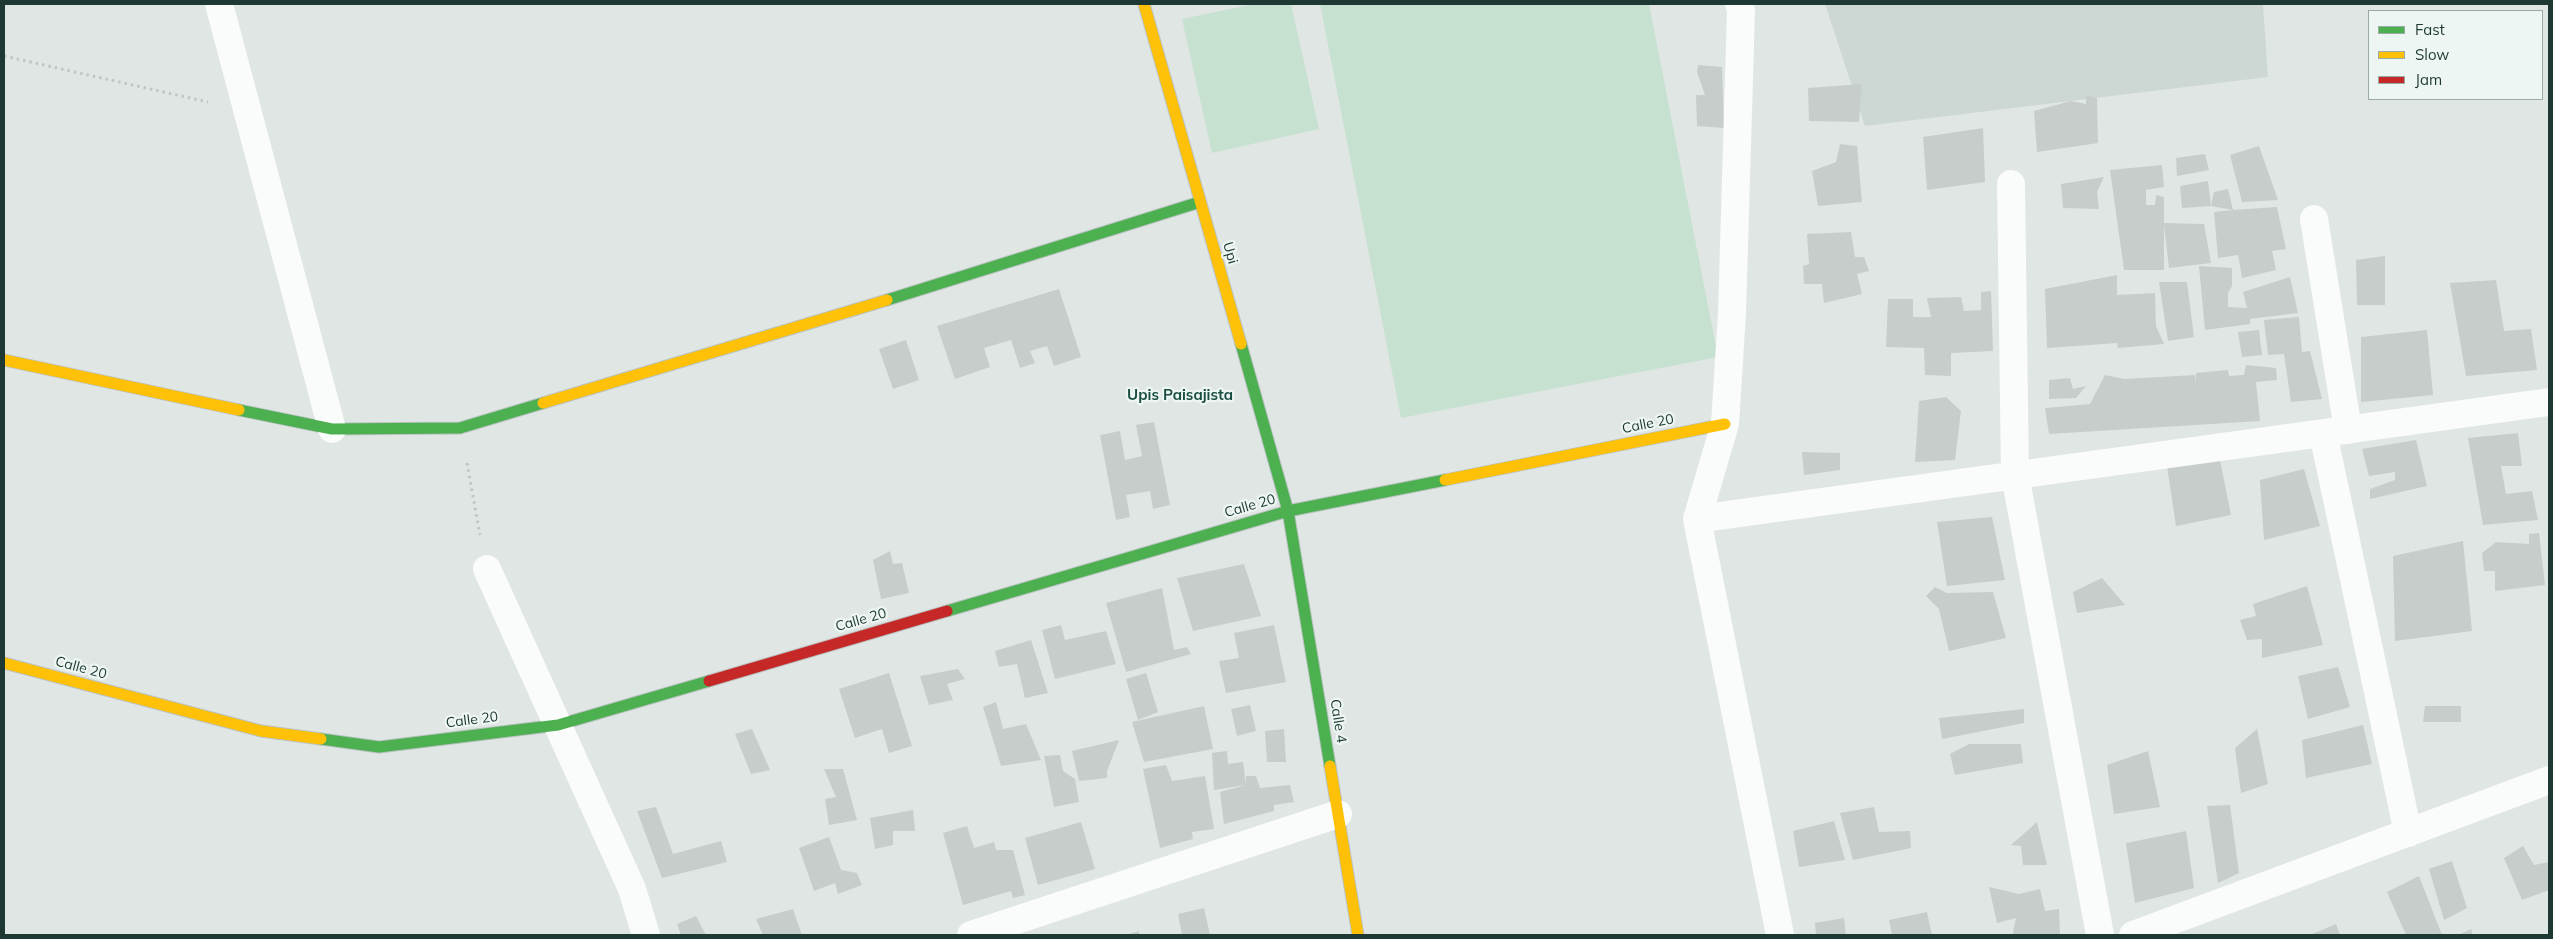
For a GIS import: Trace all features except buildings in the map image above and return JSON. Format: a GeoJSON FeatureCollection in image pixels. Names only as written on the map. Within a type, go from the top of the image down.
{"type":"FeatureCollection","features":[{"type":"Feature","properties":{"kind":"street"},"geometry":{"type":"LineString","coordinates":[[219,4],[332,428]]}},
{"type":"Feature","properties":{"kind":"street","name":"Upi"},"geometry":{"type":"LineString","coordinates":[[1144,4],[1288,511]]}},
{"type":"Feature","properties":{"kind":"street"},"geometry":{"type":"LineString","coordinates":[[1739,4],[1741,11],[1732,304],[1725,424],[1697,519],[1780,935]]}},
{"type":"Feature","properties":{"kind":"street"},"geometry":{"type":"LineString","coordinates":[[2011,184],[2015,476],[2100,935]]}},
{"type":"Feature","properties":{"kind":"street"},"geometry":{"type":"LineString","coordinates":[[4,360],[332,428],[460,428],[802,326],[1200,202]]}},
{"type":"Feature","properties":{"kind":"street"},"geometry":{"type":"LineString","coordinates":[[2314,219],[2335,431],[2408,833]]}},
{"type":"Feature","properties":{"kind":"street"},"geometry":{"type":"LineString","coordinates":[[1697,519],[2549,402]]}},
{"type":"Feature","properties":{"kind":"street","name":"Calle 20"},"geometry":{"type":"LineString","coordinates":[[4,663],[261,731],[379,747],[558,725],[1288,511],[1725,424]]}},
{"type":"Feature","properties":{"kind":"street","name":"Calle 4"},"geometry":{"type":"LineString","coordinates":[[1288,511],[1358,935]]}},
{"type":"Feature","properties":{"kind":"street"},"geometry":{"type":"LineString","coordinates":[[487,569],[632,889],[646,935]]}},
{"type":"Feature","properties":{"kind":"street"},"geometry":{"type":"LineString","coordinates":[[2133,935],[2549,780]]}},
{"type":"Feature","properties":{"kind":"street"},"geometry":{"type":"LineString","coordinates":[[971,935],[1338,814]]}},
{"type":"Feature","properties":{"kind":"path"},"geometry":{"type":"LineString","coordinates":[[4,56],[248,111]]}},
{"type":"Feature","properties":{"kind":"path"},"geometry":{"type":"LineString","coordinates":[[460,428],[487,569]]}},
{"type":"Feature","properties":{"kind":"shaded area"},"geometry":{"type":"Polygon","coordinates":[[[1825,4],[2263,4],[2268,77],[1865,126],[1825,4]]]}},
{"type":"Feature","properties":{"kind":"green space"},"geometry":{"type":"Polygon","coordinates":[[[1254,4],[1291,4],[1319,129],[1212,153],[1182,19],[1254,4]]]}},
{"type":"Feature","properties":{"kind":"green space"},"geometry":{"type":"Polygon","coordinates":[[[1320,4],[1649,4],[1718,357],[1401,418],[1320,4]]]}},
{"type":"Feature","properties":{"kind":"traffic: fast"},"geometry":{"type":"LineString","coordinates":[[887,300],[1200,202]]}},
{"type":"Feature","properties":{"kind":"traffic: fast"},"geometry":{"type":"LineString","coordinates":[[1241,344],[1288,511],[1330,766]]}},
{"type":"Feature","properties":{"kind":"traffic: fast"},"geometry":{"type":"LineString","coordinates":[[239,410],[332,429],[460,428],[543,403]]}},
{"type":"Feature","properties":{"kind":"traffic: fast"},"geometry":{"type":"LineString","coordinates":[[947,611],[1288,511],[1445,480]]}},
{"type":"Feature","properties":{"kind":"traffic: fast"},"geometry":{"type":"LineString","coordinates":[[321,739],[379,747],[558,725],[709,681]]}},
{"type":"Feature","properties":{"kind":"traffic: slow"},"geometry":{"type":"LineString","coordinates":[[1144,4],[1241,344]]}},
{"type":"Feature","properties":{"kind":"traffic: slow"},"geometry":{"type":"LineString","coordinates":[[543,403],[887,300]]}},
{"type":"Feature","properties":{"kind":"traffic: slow"},"geometry":{"type":"LineString","coordinates":[[4,360],[239,410]]}},
{"type":"Feature","properties":{"kind":"traffic: slow"},"geometry":{"type":"LineString","coordinates":[[1445,480],[1725,424]]}},
{"type":"Feature","properties":{"kind":"traffic: slow"},"geometry":{"type":"LineString","coordinates":[[4,663],[261,731],[321,739]]}},
{"type":"Feature","properties":{"kind":"traffic: slow"},"geometry":{"type":"LineString","coordinates":[[1330,766],[1358,935]]}},
{"type":"Feature","properties":{"kind":"traffic: jam"},"geometry":{"type":"LineString","coordinates":[[709,681],[947,611]]}},
{"type":"Feature","properties":{"kind":"district","name":"Upis Paisajista"},"geometry":{"type":"Point","coordinates":[1180,395]}}]}
